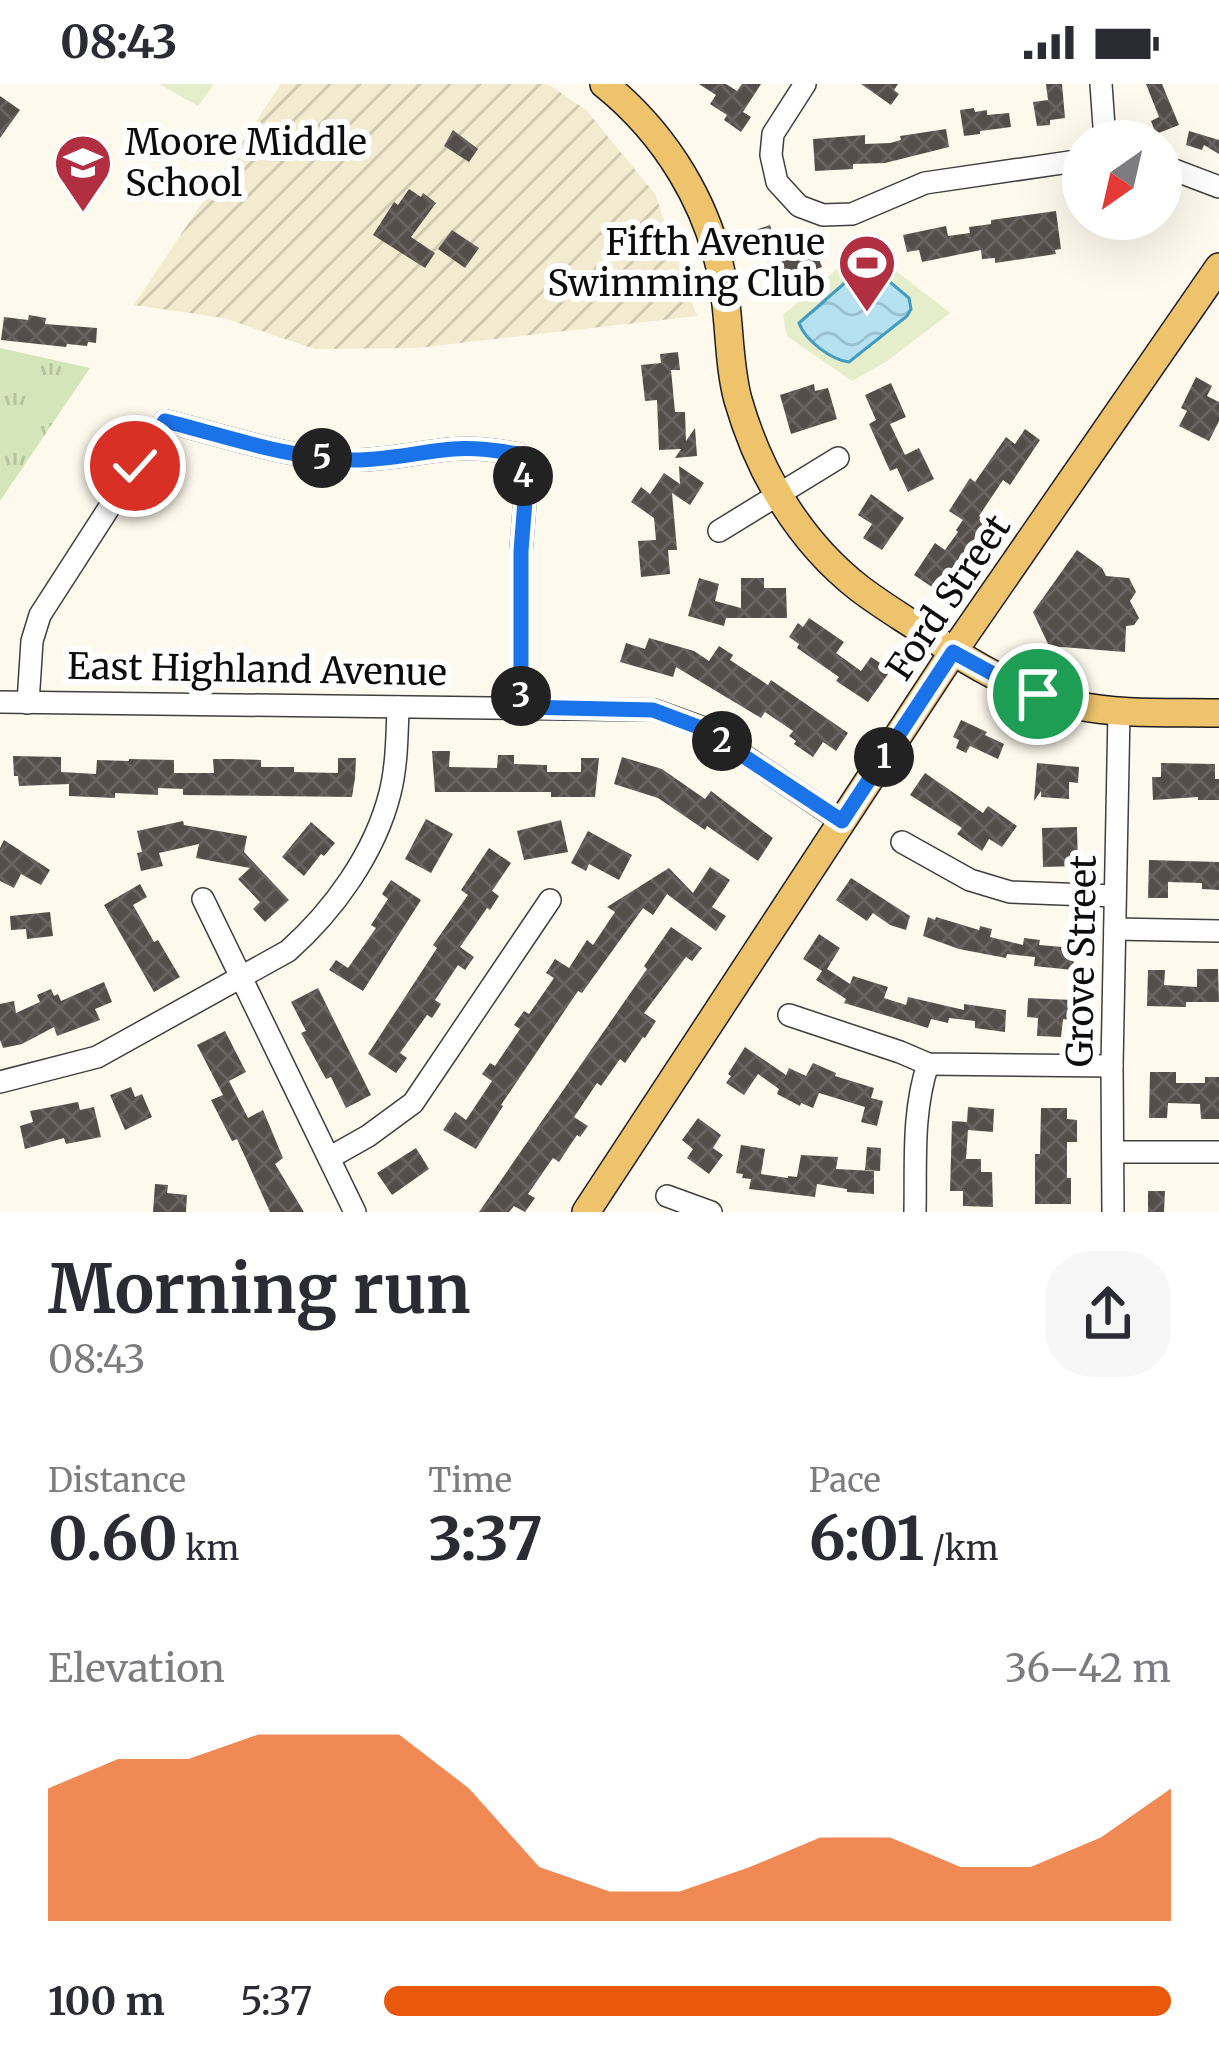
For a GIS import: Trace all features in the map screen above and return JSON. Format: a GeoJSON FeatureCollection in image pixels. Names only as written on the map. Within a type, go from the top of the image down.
{"type":"FeatureCollection","features":[{"type":"Feature","properties":{"kind":"main road"},"geometry":{"type":"LineString","coordinates":[[604,84],[656,136],[704,217],[723,280],[736,394],[753,449],[800,529],[826,560],[953,652],[1038,694],[1119,712],[1219,713]]}},
{"type":"Feature","properties":{"kind":"main road","name":"Ford Street"},"geometry":{"type":"LineString","coordinates":[[586,1212],[953,652],[1219,267]]}},
{"type":"Feature","properties":{"kind":"street"},"geometry":{"type":"LineString","coordinates":[[805,84],[773,134],[771,155],[778,182],[799,206],[823,215],[852,214],[925,183],[1062,163]]}},
{"type":"Feature","properties":{"kind":"street"},"geometry":{"type":"LineString","coordinates":[[1101,84],[1104,120]]}},
{"type":"Feature","properties":{"kind":"street"},"geometry":{"type":"LineString","coordinates":[[1182,173],[1219,187]]}},
{"type":"Feature","properties":{"kind":"street"},"geometry":{"type":"LineString","coordinates":[[28,703],[32,641],[40,615],[165,421],[322,458],[378,459],[484,448],[518,454],[526,488],[521,707]]}},
{"type":"Feature","properties":{"kind":"street"},"geometry":{"type":"LineString","coordinates":[[719,532],[838,458]]}},
{"type":"Feature","properties":{"kind":"street","name":"East Highland Avenue"},"geometry":{"type":"LineString","coordinates":[[0,702],[653,710],[701,728],[842,821]]}},
{"type":"Feature","properties":{"kind":"street"},"geometry":{"type":"LineString","coordinates":[[0,1082],[97,1057],[288,951],[313,929],[363,858],[381,821],[391,790],[398,707]]}},
{"type":"Feature","properties":{"kind":"street","name":"Grove Street"},"geometry":{"type":"LineString","coordinates":[[1113,1212],[1119,712]]}},
{"type":"Feature","properties":{"kind":"street"},"geometry":{"type":"LineString","coordinates":[[902,842],[970,880],[1010,892],[1115,896]]}},
{"type":"Feature","properties":{"kind":"street"},"geometry":{"type":"LineString","coordinates":[[203,899],[355,1212]]}},
{"type":"Feature","properties":{"kind":"street"},"geometry":{"type":"LineString","coordinates":[[329,1158],[413,1103],[550,900]]}},
{"type":"Feature","properties":{"kind":"street"},"geometry":{"type":"LineString","coordinates":[[1115,929],[1219,931]]}},
{"type":"Feature","properties":{"kind":"street"},"geometry":{"type":"LineString","coordinates":[[789,1015],[928,1064],[1112,1066]]}},
{"type":"Feature","properties":{"kind":"street"},"geometry":{"type":"LineString","coordinates":[[915,1212],[916,1120],[928,1064]]}},
{"type":"Feature","properties":{"kind":"street"},"geometry":{"type":"LineString","coordinates":[[1113,1152],[1219,1152]]}},
{"type":"Feature","properties":{"kind":"street"},"geometry":{"type":"LineString","coordinates":[[667,1196],[711,1212]]}},
{"type":"Feature","properties":{"kind":"shaded area"},"geometry":{"type":"Polygon","coordinates":[[[281,84],[548,84],[586,110],[655,194],[697,316],[417,348],[315,349],[224,318],[134,305],[281,84]]]}},
{"type":"Feature","properties":{"kind":"green space"},"geometry":{"type":"Polygon","coordinates":[[[159,84],[214,84],[198,106],[159,84]]]}},
{"type":"Feature","properties":{"kind":"green space","name":"Fifth Avenue Swimming Club"},"geometry":{"type":"Polygon","coordinates":[[[864,246],[950,313],[852,381],[787,336],[783,315],[864,246]]]}},
{"type":"Feature","properties":{"kind":"green space"},"geometry":{"type":"Polygon","coordinates":[[[0,348],[90,368],[0,501],[0,348]]]}},
{"type":"Feature","properties":{"kind":"water"},"geometry":{"type":"Polygon","coordinates":[[[864,266],[871,266],[909,298],[911,309],[849,362],[820,348],[799,323],[864,266]]]}},
{"type":"Feature","properties":{"kind":"building"},"geometry":{"type":"Polygon","coordinates":[[[699,84],[726,84],[737,91],[742,84],[761,84],[743,112],[751,117],[741,132],[710,104],[716,95],[699,84]]]}},
{"type":"Feature","properties":{"kind":"building"},"geometry":{"type":"Polygon","coordinates":[[[861,84],[898,84],[894,90],[899,94],[891,105],[861,84]]]}},
{"type":"Feature","properties":{"kind":"building"},"geometry":{"type":"Polygon","coordinates":[[[1046,84],[1062,84],[1065,118],[1037,126],[1033,102],[1048,100],[1046,84]]]}},
{"type":"Feature","properties":{"kind":"building"},"geometry":{"type":"Polygon","coordinates":[[[1146,84],[1162,84],[1177,120],[1153,120],[1159,117],[1146,84]]]}},
{"type":"Feature","properties":{"kind":"building"},"geometry":{"type":"Polygon","coordinates":[[[0,96],[20,110],[0,138],[0,96]]]}},
{"type":"Feature","properties":{"kind":"building"},"geometry":{"type":"Polygon","coordinates":[[[974,108],[975,112],[987,110],[987,115],[1009,113],[1011,127],[964,136],[960,110],[974,108]]]}},
{"type":"Feature","properties":{"kind":"building"},"geometry":{"type":"Polygon","coordinates":[[[946,129],[949,147],[885,163],[853,164],[853,169],[815,171],[813,139],[865,135],[865,144],[890,143],[901,140],[900,136],[946,129]]]}},
{"type":"Feature","properties":{"kind":"building"},"geometry":{"type":"Polygon","coordinates":[[[453,130],[478,149],[469,162],[444,146],[453,130]]]}},
{"type":"Feature","properties":{"kind":"building"},"geometry":{"type":"Polygon","coordinates":[[[1189,131],[1219,140],[1219,154],[1204,145],[1202,150],[1186,145],[1189,131]]]}},
{"type":"Feature","properties":{"kind":"building"},"geometry":{"type":"Polygon","coordinates":[[[409,189],[436,203],[411,237],[435,253],[425,268],[373,235],[394,202],[398,205],[409,189]]]}},
{"type":"Feature","properties":{"kind":"building"},"geometry":{"type":"Polygon","coordinates":[[[1056,211],[1061,249],[1056,254],[995,263],[995,258],[982,259],[981,250],[922,262],[919,250],[907,252],[903,235],[946,226],[948,236],[970,233],[969,227],[991,224],[991,220],[1056,211]]]}},
{"type":"Feature","properties":{"kind":"building"},"geometry":{"type":"Polygon","coordinates":[[[770,225],[776,242],[798,253],[814,247],[822,267],[797,276],[759,257],[750,232],[770,225]]]}},
{"type":"Feature","properties":{"kind":"building"},"geometry":{"type":"Polygon","coordinates":[[[452,230],[479,248],[465,268],[438,249],[452,230]]]}},
{"type":"Feature","properties":{"kind":"building"},"geometry":{"type":"Polygon","coordinates":[[[29,315],[46,318],[45,324],[97,328],[96,343],[66,347],[1,340],[4,317],[28,320],[29,315]]]}},
{"type":"Feature","properties":{"kind":"building"},"geometry":{"type":"Polygon","coordinates":[[[678,352],[680,370],[671,370],[675,412],[685,412],[686,441],[695,428],[697,456],[675,458],[681,449],[659,450],[657,400],[645,401],[641,365],[661,363],[660,354],[678,352]]]}},
{"type":"Feature","properties":{"kind":"building"},"geometry":{"type":"Polygon","coordinates":[[[1196,377],[1212,386],[1207,396],[1219,402],[1219,421],[1209,441],[1179,426],[1187,411],[1181,408],[1196,377]]]}},
{"type":"Feature","properties":{"kind":"building"},"geometry":{"type":"Polygon","coordinates":[[[891,383],[906,417],[890,424],[905,455],[919,448],[934,479],[908,492],[897,468],[890,471],[869,424],[876,420],[865,395],[891,383]]]}},
{"type":"Feature","properties":{"kind":"building"},"geometry":{"type":"Polygon","coordinates":[[[814,384],[815,391],[828,388],[837,419],[791,434],[780,395],[814,384]]]}},
{"type":"Feature","properties":{"kind":"building"},"geometry":{"type":"Polygon","coordinates":[[[1025,429],[1040,440],[1010,485],[1003,480],[979,516],[987,521],[938,591],[914,575],[935,543],[945,550],[958,532],[963,520],[949,511],[970,478],[975,482],[1006,437],[1015,444],[1025,429]]]}},
{"type":"Feature","properties":{"kind":"building"},"geometry":{"type":"Polygon","coordinates":[[[679,466],[704,483],[690,505],[672,493],[677,550],[668,550],[670,574],[641,577],[638,541],[656,540],[654,518],[631,502],[641,487],[650,494],[664,473],[680,484],[679,466]]]}},
{"type":"Feature","properties":{"kind":"building"},"geometry":{"type":"Polygon","coordinates":[[[871,494],[904,518],[882,550],[863,538],[872,524],[858,515],[871,494]]]}},
{"type":"Feature","properties":{"kind":"building"},"geometry":{"type":"Polygon","coordinates":[[[1077,550],[1106,576],[1129,578],[1136,592],[1130,601],[1139,618],[1126,626],[1125,652],[1049,646],[1033,612],[1077,550]]]}},
{"type":"Feature","properties":{"kind":"building"},"geometry":{"type":"Polygon","coordinates":[[[699,578],[719,584],[715,601],[741,608],[741,578],[764,578],[764,588],[786,588],[787,618],[726,618],[724,626],[688,616],[699,578]]]}},
{"type":"Feature","properties":{"kind":"building"},"geometry":{"type":"Polygon","coordinates":[[[809,618],[844,642],[836,653],[861,671],[871,657],[891,670],[868,702],[836,681],[839,677],[789,637],[798,623],[803,627],[809,618]]]}},
{"type":"Feature","properties":{"kind":"building"},"geometry":{"type":"Polygon","coordinates":[[[649,638],[694,651],[709,661],[719,646],[733,655],[730,660],[768,685],[771,680],[848,733],[836,751],[823,742],[813,757],[794,744],[789,736],[793,731],[765,712],[761,718],[676,667],[673,677],[620,662],[626,643],[645,649],[649,638]]]}},
{"type":"Feature","properties":{"kind":"building"},"geometry":{"type":"Polygon","coordinates":[[[961,720],[1004,744],[998,759],[970,746],[966,753],[956,748],[959,740],[953,737],[961,720]]]}},
{"type":"Feature","properties":{"kind":"building"},"geometry":{"type":"Polygon","coordinates":[[[432,751],[450,751],[449,767],[497,768],[498,755],[514,755],[514,764],[547,765],[547,772],[581,772],[581,758],[599,758],[595,797],[551,797],[551,792],[435,792],[432,751]]]}},
{"type":"Feature","properties":{"kind":"building"},"geometry":{"type":"Polygon","coordinates":[[[13,756],[61,757],[61,772],[96,774],[97,760],[174,760],[174,773],[214,773],[213,759],[261,760],[261,767],[338,773],[338,758],[356,758],[352,797],[183,795],[183,789],[158,788],[158,795],[115,793],[115,798],[69,796],[69,784],[19,786],[13,756]]]}},
{"type":"Feature","properties":{"kind":"building"},"geometry":{"type":"Polygon","coordinates":[[[622,757],[662,769],[705,799],[711,791],[773,838],[758,861],[658,798],[614,784],[622,757]]]}},
{"type":"Feature","properties":{"kind":"building"},"geometry":{"type":"Polygon","coordinates":[[[1037,763],[1079,767],[1078,783],[1069,782],[1069,799],[1041,797],[1041,791],[1034,801],[1037,763]]]}},
{"type":"Feature","properties":{"kind":"building"},"geometry":{"type":"Polygon","coordinates":[[[1161,763],[1215,764],[1219,800],[1153,800],[1152,777],[1161,777],[1161,763]]]}},
{"type":"Feature","properties":{"kind":"building"},"geometry":{"type":"Polygon","coordinates":[[[925,773],[983,813],[988,806],[1017,826],[1002,847],[989,839],[982,851],[957,834],[962,828],[910,795],[925,773]]]}},
{"type":"Feature","properties":{"kind":"building"},"geometry":{"type":"Polygon","coordinates":[[[426,819],[453,834],[431,873],[405,859],[426,819]]]}},
{"type":"Feature","properties":{"kind":"building"},"geometry":{"type":"Polygon","coordinates":[[[561,820],[568,852],[524,860],[517,831],[561,820]]]}},
{"type":"Feature","properties":{"kind":"building"},"geometry":{"type":"Polygon","coordinates":[[[183,821],[184,825],[247,836],[244,852],[289,900],[265,922],[253,909],[260,902],[238,879],[250,868],[196,858],[199,844],[159,853],[163,866],[141,871],[137,831],[183,821]]]}},
{"type":"Feature","properties":{"kind":"building"},"geometry":{"type":"Polygon","coordinates":[[[311,822],[335,843],[304,876],[282,857],[311,822]]]}},
{"type":"Feature","properties":{"kind":"building"},"geometry":{"type":"Polygon","coordinates":[[[1077,827],[1078,866],[1043,867],[1042,828],[1077,827]]]}},
{"type":"Feature","properties":{"kind":"building"},"geometry":{"type":"Polygon","coordinates":[[[588,831],[632,855],[619,880],[589,864],[586,871],[571,863],[588,831]]]}},
{"type":"Feature","properties":{"kind":"building"},"geometry":{"type":"Polygon","coordinates":[[[4,840],[50,870],[41,885],[21,874],[14,888],[0,881],[4,840]]]}},
{"type":"Feature","properties":{"kind":"building"},"geometry":{"type":"Polygon","coordinates":[[[489,848],[511,863],[492,891],[499,896],[460,947],[474,957],[465,970],[458,965],[435,1000],[441,1004],[432,1018],[427,1015],[400,1053],[407,1058],[396,1073],[368,1054],[437,948],[433,945],[468,895],[461,890],[489,848]]]}},
{"type":"Feature","properties":{"kind":"building"},"geometry":{"type":"Polygon","coordinates":[[[1149,860],[1219,862],[1219,890],[1202,889],[1202,883],[1168,882],[1168,898],[1148,898],[1149,860]]]}},
{"type":"Feature","properties":{"kind":"building"},"geometry":{"type":"Polygon","coordinates":[[[710,867],[730,880],[712,907],[726,916],[716,931],[667,894],[653,915],[643,908],[582,993],[578,991],[476,1149],[443,1130],[455,1112],[466,1120],[492,1081],[482,1074],[490,1063],[495,1066],[520,1029],[514,1025],[524,1011],[529,1014],[554,978],[546,973],[555,959],[569,968],[587,940],[593,945],[615,912],[607,907],[669,868],[693,893],[710,867]]]}},
{"type":"Feature","properties":{"kind":"building"},"geometry":{"type":"Polygon","coordinates":[[[851,878],[910,916],[906,930],[873,913],[867,921],[836,900],[851,878]]]}},
{"type":"Feature","properties":{"kind":"building"},"geometry":{"type":"Polygon","coordinates":[[[391,880],[421,900],[363,991],[329,970],[336,960],[348,968],[376,928],[371,925],[388,899],[382,894],[391,880]]]}},
{"type":"Feature","properties":{"kind":"building"},"geometry":{"type":"Polygon","coordinates":[[[140,884],[147,897],[133,905],[180,977],[154,992],[104,905],[140,884]]]}},
{"type":"Feature","properties":{"kind":"building"},"geometry":{"type":"Polygon","coordinates":[[[50,912],[53,936],[27,939],[26,929],[11,930],[10,916],[50,912]]]}},
{"type":"Feature","properties":{"kind":"building"},"geometry":{"type":"Polygon","coordinates":[[[928,917],[992,929],[990,937],[1023,945],[1024,938],[1040,940],[1039,945],[1075,948],[1073,970],[1034,966],[1035,957],[1007,954],[1006,958],[959,949],[923,936],[928,917]]]}},
{"type":"Feature","properties":{"kind":"building"},"geometry":{"type":"Polygon","coordinates":[[[671,927],[702,948],[692,961],[686,957],[644,1013],[656,1021],[645,1038],[625,1063],[620,1059],[601,1086],[597,1083],[574,1117],[588,1126],[559,1162],[553,1158],[528,1194],[535,1198],[525,1212],[514,1206],[509,1212],[479,1212],[647,969],[644,966],[671,927]]]}},
{"type":"Feature","properties":{"kind":"building"},"geometry":{"type":"Polygon","coordinates":[[[819,934],[840,948],[827,969],[850,984],[853,976],[888,987],[884,998],[906,1005],[908,997],[964,1010],[964,1004],[1006,1010],[1005,1032],[949,1018],[948,1023],[931,1019],[928,1028],[844,1003],[846,999],[816,980],[822,971],[803,959],[819,934]]]}},
{"type":"Feature","properties":{"kind":"building"},"geometry":{"type":"Polygon","coordinates":[[[1197,969],[1218,969],[1219,1002],[1147,1006],[1148,970],[1165,970],[1164,985],[1197,987],[1197,969]]]}},
{"type":"Feature","properties":{"kind":"building"},"geometry":{"type":"Polygon","coordinates":[[[104,982],[112,1002],[95,1009],[100,1020],[57,1036],[54,1027],[3,1048],[0,1004],[14,1001],[16,1013],[40,1002],[37,995],[51,989],[61,1001],[104,982]]]}},
{"type":"Feature","properties":{"kind":"building"},"geometry":{"type":"Polygon","coordinates":[[[318,988],[371,1095],[346,1108],[301,1033],[306,1031],[291,1002],[318,988]]]}},
{"type":"Feature","properties":{"kind":"building"},"geometry":{"type":"Polygon","coordinates":[[[1028,998],[1073,1000],[1072,1020],[1063,1019],[1061,1037],[1037,1036],[1038,1018],[1027,1017],[1028,998]]]}},
{"type":"Feature","properties":{"kind":"building"},"geometry":{"type":"Polygon","coordinates":[[[225,1031],[246,1072],[229,1081],[248,1118],[263,1110],[283,1158],[275,1164],[304,1212],[270,1212],[237,1139],[232,1141],[211,1100],[223,1095],[197,1045],[225,1031]]]}},
{"type":"Feature","properties":{"kind":"building"},"geometry":{"type":"Polygon","coordinates":[[[745,1047],[786,1075],[789,1068],[806,1076],[813,1063],[835,1076],[874,1088],[871,1098],[883,1101],[877,1126],[861,1122],[865,1107],[819,1093],[813,1108],[800,1106],[777,1094],[779,1089],[758,1074],[744,1095],[726,1083],[745,1047]]]}},
{"type":"Feature","properties":{"kind":"building"},"geometry":{"type":"Polygon","coordinates":[[[1150,1072],[1176,1072],[1176,1083],[1205,1083],[1205,1077],[1219,1077],[1219,1119],[1201,1119],[1200,1104],[1168,1103],[1167,1118],[1149,1118],[1150,1072]]]}},
{"type":"Feature","properties":{"kind":"building"},"geometry":{"type":"Polygon","coordinates":[[[131,1087],[135,1097],[142,1094],[152,1117],[125,1130],[110,1095],[131,1087]]]}},
{"type":"Feature","properties":{"kind":"building"},"geometry":{"type":"Polygon","coordinates":[[[78,1102],[80,1110],[94,1107],[101,1137],[66,1144],[64,1138],[25,1149],[20,1126],[33,1122],[30,1111],[78,1102]]]}},
{"type":"Feature","properties":{"kind":"building"},"geometry":{"type":"Polygon","coordinates":[[[968,1107],[994,1109],[993,1132],[968,1130],[966,1159],[981,1159],[981,1172],[992,1172],[993,1207],[963,1206],[963,1191],[950,1191],[952,1121],[967,1122],[968,1107]]]}},
{"type":"Feature","properties":{"kind":"building"},"geometry":{"type":"Polygon","coordinates":[[[1041,1108],[1067,1108],[1067,1119],[1077,1120],[1077,1142],[1067,1142],[1071,1204],[1035,1204],[1041,1108]]]}},
{"type":"Feature","properties":{"kind":"building"},"geometry":{"type":"Polygon","coordinates":[[[698,1118],[721,1135],[713,1148],[723,1155],[709,1174],[687,1158],[693,1149],[682,1140],[698,1118]]]}},
{"type":"Feature","properties":{"kind":"building"},"geometry":{"type":"Polygon","coordinates":[[[741,1145],[765,1149],[761,1174],[788,1178],[797,1177],[801,1155],[838,1157],[836,1169],[874,1171],[874,1194],[817,1184],[815,1197],[749,1189],[751,1179],[736,1173],[741,1145]]]}},
{"type":"Feature","properties":{"kind":"building"},"geometry":{"type":"Polygon","coordinates":[[[867,1147],[881,1148],[880,1171],[865,1170],[867,1147]]]}},
{"type":"Feature","properties":{"kind":"building"},"geometry":{"type":"Polygon","coordinates":[[[416,1148],[429,1169],[392,1195],[377,1173],[416,1148]]]}},
{"type":"Feature","properties":{"kind":"building"},"geometry":{"type":"Polygon","coordinates":[[[155,1184],[168,1185],[167,1193],[187,1195],[186,1212],[153,1212],[155,1184]]]}},
{"type":"Feature","properties":{"kind":"building"},"geometry":{"type":"Polygon","coordinates":[[[1148,1191],[1165,1191],[1164,1212],[1148,1212],[1148,1191]]]}},
{"type":"Feature","properties":{"kind":"place","name":"Moore Middle School"},"geometry":{"type":"Point","coordinates":[83,214]}},
{"type":"Feature","properties":{"kind":"place","name":"Fifth Avenue Swimming Club"},"geometry":{"type":"Point","coordinates":[867,314]}},
{"type":"Feature","properties":{"kind":"route"},"geometry":{"type":"LineString","coordinates":[[135,466],[165,421],[322,458],[378,459],[484,448],[518,454],[526,488],[521,707],[653,710],[680,718],[842,821],[953,652],[1038,694]]}}]}
